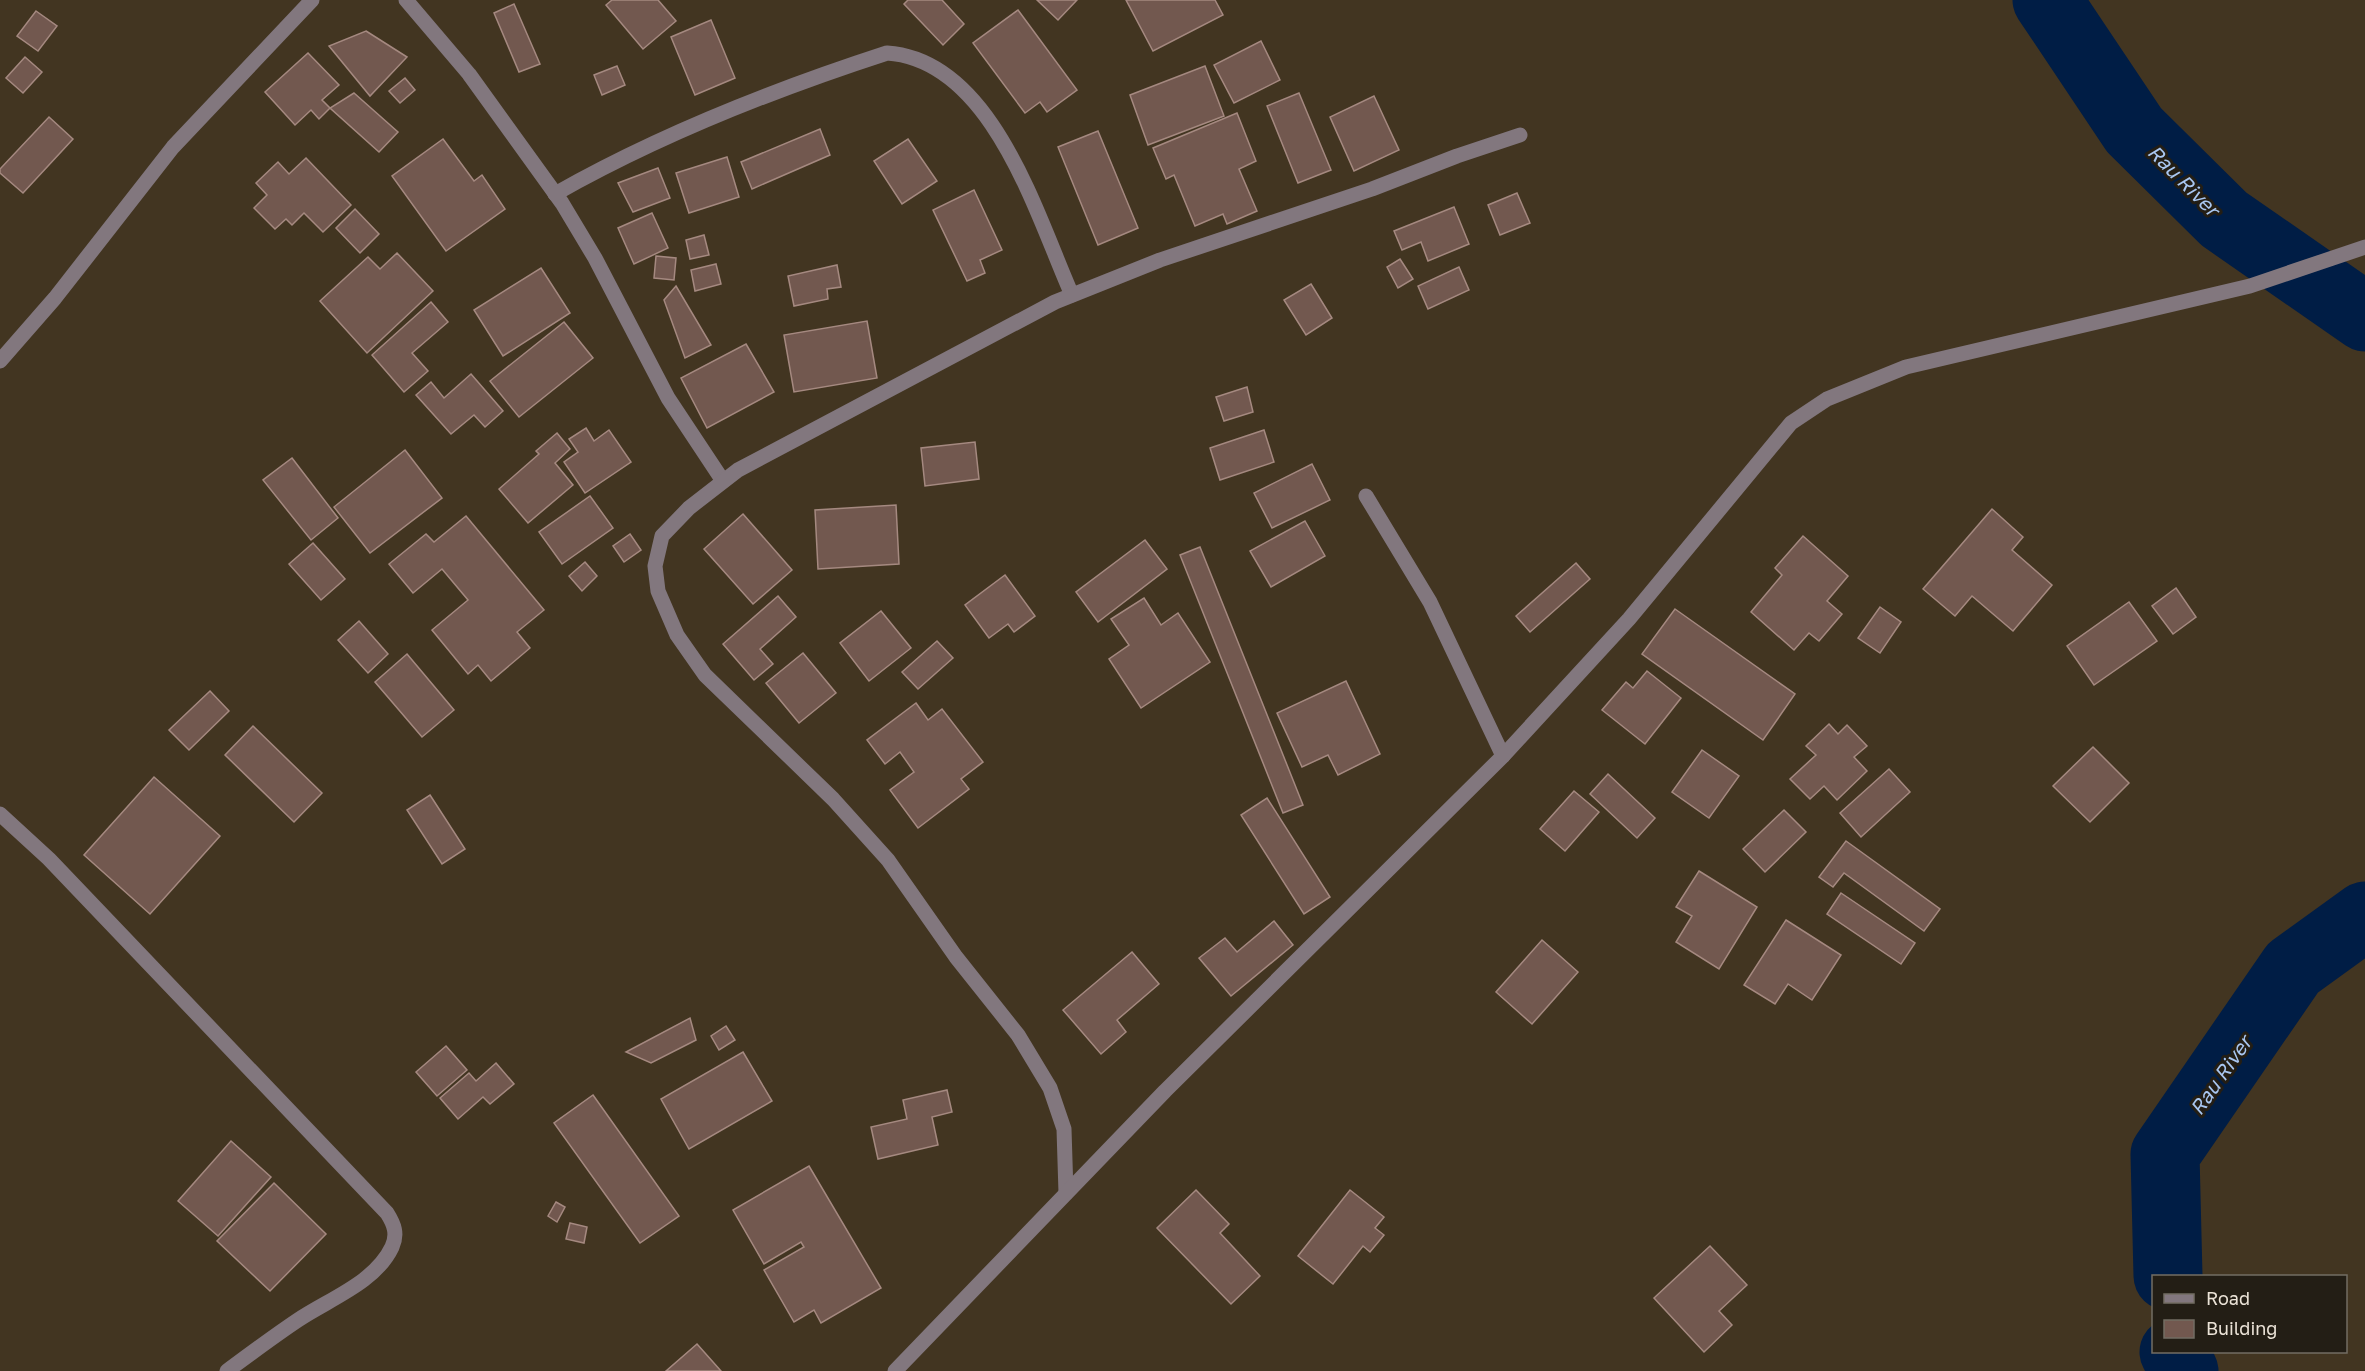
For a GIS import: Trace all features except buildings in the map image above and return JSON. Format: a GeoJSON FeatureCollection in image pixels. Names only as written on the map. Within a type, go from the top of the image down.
{"type":"FeatureCollection","features":[{"type":"Feature","properties":{"kind":"street"},"geometry":{"type":"LineString","coordinates":[[0,360],[55,298],[173,147],[312,0]]}},
{"type":"Feature","properties":{"kind":"street"},"geometry":{"type":"LineString","coordinates":[[406,0],[469,74],[555,194],[595,258],[668,398],[723,481]]}},
{"type":"Feature","properties":{"kind":"street"},"geometry":{"type":"LineString","coordinates":[[555,194],[606,165],[660,140],[773,94],[887,53],[903,54],[945,73],[970,96],[993,123],[1010,155],[1072,295]]}},
{"type":"Feature","properties":{"kind":"street"},"geometry":{"type":"LineString","coordinates":[[1066,1193],[1064,1129],[1050,1088],[1018,1035],[956,957],[888,860],[832,799],[705,675],[677,635],[658,591],[655,566],[662,536],[689,508],[738,470],[933,365],[1072,295],[1160,260],[1372,189],[1457,156],[1520,135]]}},
{"type":"Feature","properties":{"kind":"street"},"geometry":{"type":"LineString","coordinates":[[895,1371],[1165,1091],[1503,756],[1629,619],[1768,448],[1791,423],[1827,399],[1906,367],[2250,286],[2365,247]]}},
{"type":"Feature","properties":{"kind":"street"},"geometry":{"type":"LineString","coordinates":[[1366,496],[1430,602],[1503,756]]}},
{"type":"Feature","properties":{"kind":"street"},"geometry":{"type":"LineString","coordinates":[[0,814],[49,859],[387,1213],[393,1223],[395,1234],[392,1248],[368,1276],[299,1320],[227,1371]]}},
{"type":"Feature","properties":{"kind":"waterway","name":"Rau River"},"geometry":{"type":"LineString","coordinates":[[2047,0],[2134,130],[2224,219],[2365,317]]}},
{"type":"Feature","properties":{"kind":"waterway","name":"Rau River"},"geometry":{"type":"LineString","coordinates":[[2168,1275],[2165,1154],[2293,968],[2365,916]]}},
{"type":"Feature","properties":{"kind":"waterway","name":"Rau River"},"geometry":{"type":"LineString","coordinates":[[2175,1353],[2184,1371]]}}]}
